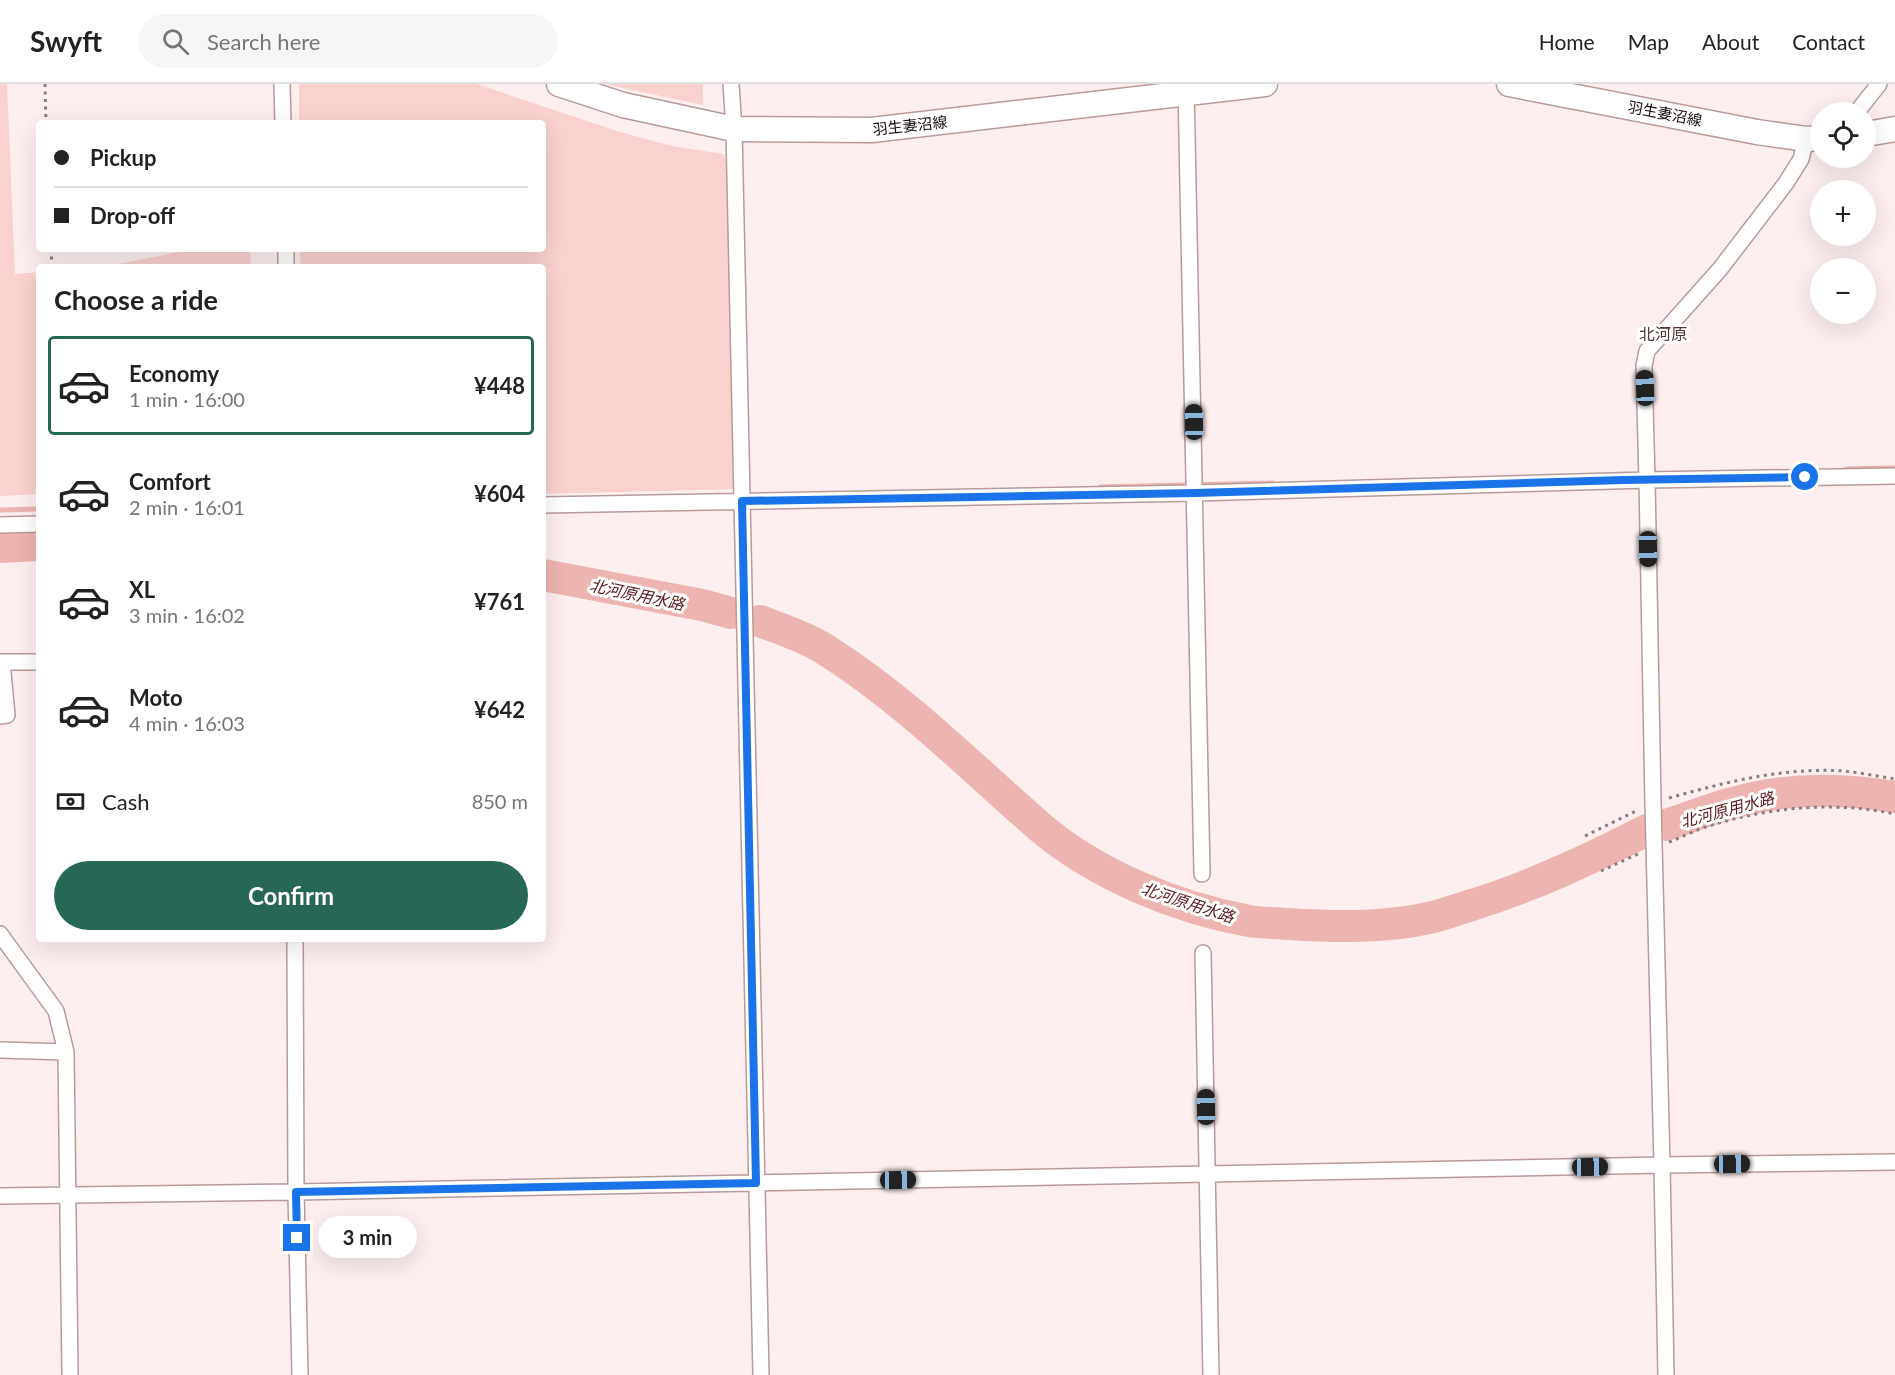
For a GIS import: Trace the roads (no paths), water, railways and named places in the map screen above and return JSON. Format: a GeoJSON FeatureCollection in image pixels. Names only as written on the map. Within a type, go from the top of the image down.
{"type":"FeatureCollection","features":[{"type":"Feature","properties":{"kind":"main road","name":"羽生妻沼線"},"geometry":{"type":"LineString","coordinates":[[559,84],[622,105],[734,129],[872,130],[1186,89],[1265,84]]}},
{"type":"Feature","properties":{"kind":"main road","name":"羽生妻沼線"},"geometry":{"type":"LineString","coordinates":[[1509,84],[1757,132],[1810,138]]}},
{"type":"Feature","properties":{"kind":"main road"},"geometry":{"type":"LineString","coordinates":[[1876,132],[1895,129]]}},
{"type":"Feature","properties":{"kind":"street"},"geometry":{"type":"LineString","coordinates":[[282,84],[283,120]]}},
{"type":"Feature","properties":{"kind":"street"},"geometry":{"type":"LineString","coordinates":[[731,84],[734,129],[761,1375]]}},
{"type":"Feature","properties":{"kind":"street"},"geometry":{"type":"LineString","coordinates":[[1865,102],[1879,84]]}},
{"type":"Feature","properties":{"kind":"street"},"geometry":{"type":"LineString","coordinates":[[1186,89],[1202,874]]}},
{"type":"Feature","properties":{"kind":"street"},"geometry":{"type":"LineString","coordinates":[[1666,1375],[1644,366],[1647,351],[1720,269],[1786,183],[1810,144]]}},
{"type":"Feature","properties":{"kind":"street"},"geometry":{"type":"LineString","coordinates":[[546,505],[1195,493],[1647,480],[1895,476]]}},
{"type":"Feature","properties":{"kind":"street"},"geometry":{"type":"LineString","coordinates":[[0,525],[36,524]]}},
{"type":"Feature","properties":{"kind":"street"},"geometry":{"type":"LineString","coordinates":[[0,716],[7,715],[2,662],[36,662]]}},
{"type":"Feature","properties":{"kind":"street"},"geometry":{"type":"LineString","coordinates":[[0,934],[56,1011],[66,1052],[70,1375]]}},
{"type":"Feature","properties":{"kind":"street"},"geometry":{"type":"LineString","coordinates":[[295,942],[296,1192],[300,1375]]}},
{"type":"Feature","properties":{"kind":"street"},"geometry":{"type":"LineString","coordinates":[[1203,953],[1211,1375]]}},
{"type":"Feature","properties":{"kind":"street"},"geometry":{"type":"LineString","coordinates":[[0,1050],[66,1052]]}},
{"type":"Feature","properties":{"kind":"street"},"geometry":{"type":"LineString","coordinates":[[0,1196],[1895,1162]]}},
{"type":"Feature","properties":{"kind":"waterway"},"geometry":{"type":"LineString","coordinates":[[1846,469],[1895,468]]}},
{"type":"Feature","properties":{"kind":"waterway"},"geometry":{"type":"LineString","coordinates":[[1100,487],[1273,483]]}},
{"type":"Feature","properties":{"kind":"waterway"},"geometry":{"type":"LineString","coordinates":[[0,510],[36,509]]}},
{"type":"Feature","properties":{"kind":"waterway","name":"北河原用水路"},"geometry":{"type":"LineString","coordinates":[[0,547],[36,545]]}},
{"type":"Feature","properties":{"kind":"waterway","name":"北河原用水路"},"geometry":{"type":"LineString","coordinates":[[546,576],[702,605],[731,613]]}},
{"type":"Feature","properties":{"kind":"waterway","name":"北河原用水路"},"geometry":{"type":"LineString","coordinates":[[760,621],[813,643],[857,671],[912,713],[1041,828],[1087,861],[1112,875],[1166,898],[1222,915],[1259,922],[1342,926],[1394,924],[1429,918],[1495,898],[1539,881],[1647,830]]}},
{"type":"Feature","properties":{"kind":"waterway","name":"北河原用水路"},"geometry":{"type":"LineString","coordinates":[[1666,825],[1724,805],[1773,794],[1834,791],[1895,797]]}},
{"type":"Feature","properties":{"kind":"district","name":"北河原"},"geometry":{"type":"Point","coordinates":[1663,333]}}]}
